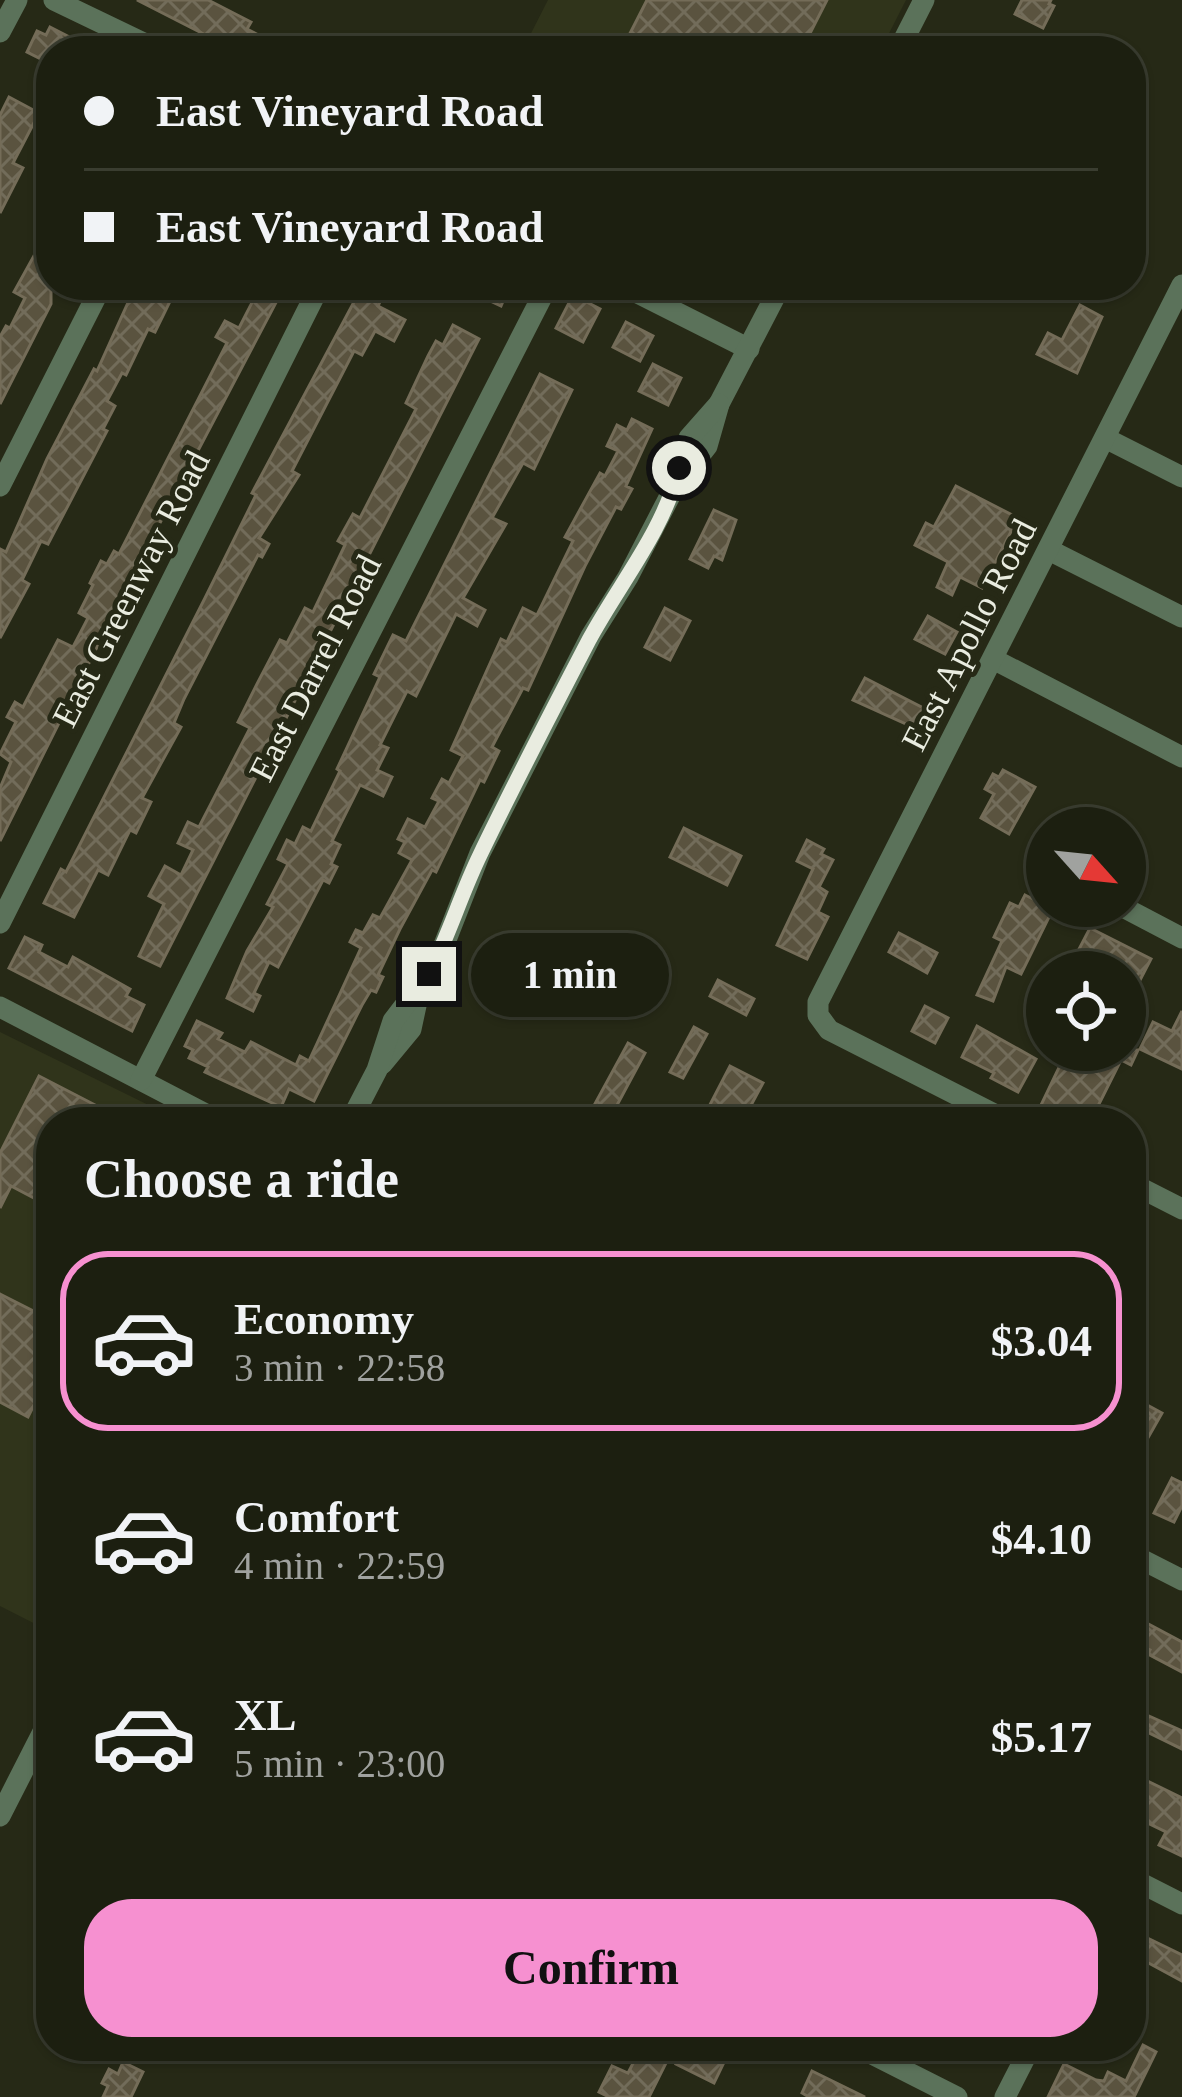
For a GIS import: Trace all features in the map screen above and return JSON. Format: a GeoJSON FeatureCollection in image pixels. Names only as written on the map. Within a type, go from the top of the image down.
{"type":"FeatureCollection","features":[{"type":"Feature","properties":{"kind":"street"},"geometry":{"type":"LineString","coordinates":[[0,32],[16,0]]}},
{"type":"Feature","properties":{"kind":"street"},"geometry":{"type":"LineString","coordinates":[[54,0],[129,36]]}},
{"type":"Feature","properties":{"kind":"street"},"geometry":{"type":"LineString","coordinates":[[906,36],[924,0]]}},
{"type":"Feature","properties":{"kind":"street","name":"East Apollo Road"},"geometry":{"type":"LineString","coordinates":[[980,1107],[829,1030],[818,1015],[818,1002],[1182,285]]}},
{"type":"Feature","properties":{"kind":"street"},"geometry":{"type":"LineString","coordinates":[[0,486],[94,300]]}},
{"type":"Feature","properties":{"kind":"street","name":"East Greenway Road"},"geometry":{"type":"LineString","coordinates":[[0,923],[312,300]]}},
{"type":"Feature","properties":{"kind":"street","name":"East Darrel Road"},"geometry":{"type":"LineString","coordinates":[[141,1080],[540,300]]}},
{"type":"Feature","properties":{"kind":"street"},"geometry":{"type":"LineString","coordinates":[[652,300],[748,349]]}},
{"type":"Feature","properties":{"kind":"street"},"geometry":{"type":"LineString","coordinates":[[358,1107],[377,1070],[393,1021],[444,945],[481,853],[591,636],[674,488],[689,438],[719,404],[773,300]]}},
{"type":"Feature","properties":{"kind":"street"},"geometry":{"type":"LineString","coordinates":[[1105,437],[1182,477]]}},
{"type":"Feature","properties":{"kind":"street"},"geometry":{"type":"LineString","coordinates":[[1049,550],[1182,617]]}},
{"type":"Feature","properties":{"kind":"street"},"geometry":{"type":"LineString","coordinates":[[993,659],[1182,757]]}},
{"type":"Feature","properties":{"kind":"street"},"geometry":{"type":"LineString","coordinates":[[1146,919],[1182,938]]}},
{"type":"Feature","properties":{"kind":"street"},"geometry":{"type":"LineString","coordinates":[[0,1007],[192,1107]]}},
{"type":"Feature","properties":{"kind":"street"},"geometry":{"type":"LineString","coordinates":[[1146,1191],[1182,1209]]}},
{"type":"Feature","properties":{"kind":"street"},"geometry":{"type":"LineString","coordinates":[[1146,1562],[1182,1580]]}},
{"type":"Feature","properties":{"kind":"street"},"geometry":{"type":"LineString","coordinates":[[0,1816],[36,1745]]}},
{"type":"Feature","properties":{"kind":"street"},"geometry":{"type":"LineString","coordinates":[[1146,1886],[1182,1904]]}},
{"type":"Feature","properties":{"kind":"street"},"geometry":{"type":"LineString","coordinates":[[886,2061],[957,2097]]}},
{"type":"Feature","properties":{"kind":"street"},"geometry":{"type":"LineString","coordinates":[[1005,2097],[1023,2061]]}},
{"type":"Feature","properties":{"kind":"shaded area"},"geometry":{"type":"Polygon","coordinates":[[[548,0],[906,0],[888,36],[530,36],[548,0]]]}},
{"type":"Feature","properties":{"kind":"shaded area"},"geometry":{"type":"Polygon","coordinates":[[[0,1032],[152,1107],[36,1107],[36,1624],[0,1606],[0,1032]]]}},
{"type":"Feature","properties":{"kind":"building"},"geometry":{"type":"Polygon","coordinates":[[[137,0],[208,0],[251,22],[247,29],[260,36],[208,36],[137,0]]]}},
{"type":"Feature","properties":{"kind":"building"},"geometry":{"type":"Polygon","coordinates":[[[647,0],[827,0],[809,36],[629,36],[647,0]]]}},
{"type":"Feature","properties":{"kind":"building"},"geometry":{"type":"Polygon","coordinates":[[[1022,0],[1051,0],[1054,6],[1043,28],[1015,14],[1022,0]]]}},
{"type":"Feature","properties":{"kind":"building"},"geometry":{"type":"Polygon","coordinates":[[[50,27],[67,36],[36,36],[36,56],[27,52],[37,31],[46,35],[50,27]]]}},
{"type":"Feature","properties":{"kind":"building"},"geometry":{"type":"Polygon","coordinates":[[[9,97],[36,111],[13,163],[23,168],[0,213],[0,115],[9,97]]]}},
{"type":"Feature","properties":{"kind":"building"},"geometry":{"type":"Polygon","coordinates":[[[36,252],[36,300],[51,300],[51,304],[0,404],[0,337],[25,298],[14,292],[36,252]]]}},
{"type":"Feature","properties":{"kind":"building"},"geometry":{"type":"Polygon","coordinates":[[[129,300],[171,300],[155,332],[148,329],[126,375],[122,373],[107,401],[115,406],[103,429],[107,431],[48,544],[41,541],[22,580],[29,584],[0,638],[0,549],[6,552],[47,459],[94,369],[97,371],[129,300]]]}},
{"type":"Feature","properties":{"kind":"building"},"geometry":{"type":"Polygon","coordinates":[[[253,300],[277,300],[0,841],[0,788],[11,762],[0,754],[16,722],[7,717],[15,702],[23,707],[58,640],[73,647],[88,618],[79,613],[101,561],[107,564],[114,551],[119,554],[227,343],[216,337],[225,321],[239,328],[253,300]]]}},
{"type":"Feature","properties":{"kind":"building"},"geometry":{"type":"Polygon","coordinates":[[[355,300],[381,300],[378,306],[405,320],[394,341],[375,331],[362,355],[354,351],[292,471],[299,475],[259,538],[269,544],[262,557],[258,555],[184,699],[174,723],[181,727],[142,798],[151,802],[136,833],[130,830],[108,875],[98,870],[74,917],[44,903],[61,869],[66,872],[256,495],[252,493],[355,300]]]}},
{"type":"Feature","properties":{"kind":"building"},"geometry":{"type":"Polygon","coordinates":[[[570,300],[600,309],[583,342],[556,328],[570,300]]]}},
{"type":"Feature","properties":{"kind":"building"},"geometry":{"type":"Polygon","coordinates":[[[1080,305],[1102,317],[1077,373],[1037,354],[1048,333],[1062,340],[1080,305]]]}},
{"type":"Feature","properties":{"kind":"building"},"geometry":{"type":"Polygon","coordinates":[[[626,322],[653,336],[640,361],[613,347],[626,322]]]}},
{"type":"Feature","properties":{"kind":"building"},"geometry":{"type":"Polygon","coordinates":[[[453,325],[479,339],[160,966],[139,956],[164,904],[149,896],[165,866],[181,875],[193,850],[178,843],[188,822],[199,827],[250,728],[238,722],[257,684],[280,640],[287,643],[305,608],[313,612],[345,545],[338,541],[353,514],[360,518],[416,409],[406,403],[428,356],[436,341],[443,345],[453,325]]]}},
{"type":"Feature","properties":{"kind":"building"},"geometry":{"type":"Polygon","coordinates":[[[653,364],[681,378],[668,405],[639,391],[653,364]]]}},
{"type":"Feature","properties":{"kind":"building"},"geometry":{"type":"Polygon","coordinates":[[[540,374],[572,390],[534,469],[523,463],[492,518],[506,524],[463,598],[485,610],[477,626],[456,614],[416,696],[407,691],[380,745],[388,748],[377,770],[392,777],[383,796],[360,785],[332,841],[340,845],[331,864],[337,867],[329,883],[323,880],[278,967],[269,962],[254,993],[260,996],[253,1011],[227,998],[273,907],[267,904],[288,864],[278,859],[287,840],[295,844],[303,827],[311,831],[380,677],[374,674],[393,635],[406,641],[540,374]]]}},
{"type":"Feature","properties":{"kind":"building"},"geometry":{"type":"Polygon","coordinates":[[[632,419],[652,429],[626,486],[632,489],[621,509],[616,507],[585,566],[528,690],[523,688],[492,747],[499,751],[484,782],[480,780],[436,872],[432,870],[400,929],[378,975],[383,977],[376,992],[371,990],[362,1005],[314,1101],[289,1089],[281,1107],[205,1072],[208,1067],[189,1058],[193,1050],[185,1046],[197,1021],[222,1033],[218,1039],[245,1052],[251,1042],[296,1065],[300,1056],[309,1061],[361,948],[350,942],[356,930],[363,933],[373,915],[380,918],[412,860],[399,853],[405,842],[398,839],[408,819],[425,827],[439,801],[432,798],[442,779],[449,783],[463,756],[451,750],[501,639],[507,642],[523,608],[537,615],[573,541],[565,537],[600,473],[605,476],[618,451],[607,446],[617,425],[627,430],[632,419]]]}},
{"type":"Feature","properties":{"kind":"building"},"geometry":{"type":"Polygon","coordinates":[[[956,486],[1018,518],[982,588],[960,577],[952,595],[937,587],[948,562],[915,545],[926,523],[934,527],[956,486]]]}},
{"type":"Feature","properties":{"kind":"building"},"geometry":{"type":"Polygon","coordinates":[[[714,510],[736,520],[722,560],[714,556],[708,568],[690,559],[714,510]]]}},
{"type":"Feature","properties":{"kind":"building"},"geometry":{"type":"Polygon","coordinates":[[[665,608],[690,621],[670,660],[645,647],[665,608]]]}},
{"type":"Feature","properties":{"kind":"building"},"geometry":{"type":"Polygon","coordinates":[[[928,616],[957,632],[945,654],[915,639],[928,616]]]}},
{"type":"Feature","properties":{"kind":"building"},"geometry":{"type":"Polygon","coordinates":[[[865,678],[935,714],[926,733],[853,700],[865,678]]]}},
{"type":"Feature","properties":{"kind":"building"},"geometry":{"type":"Polygon","coordinates":[[[1003,770],[1035,787],[1009,834],[981,818],[994,794],[985,789],[993,774],[999,777],[1003,770]]]}},
{"type":"Feature","properties":{"kind":"building"},"geometry":{"type":"Polygon","coordinates":[[[684,828],[741,856],[727,885],[670,857],[684,828]]]}},
{"type":"Feature","properties":{"kind":"building"},"geometry":{"type":"Polygon","coordinates":[[[807,840],[833,860],[819,887],[827,892],[818,912],[828,917],[807,959],[777,945],[813,869],[797,861],[807,840]]]}},
{"type":"Feature","properties":{"kind":"building"},"geometry":{"type":"Polygon","coordinates":[[[1026,896],[1026,927],[1044,927],[1032,951],[1026,951],[1021,974],[1006,967],[993,1001],[977,995],[1002,941],[994,937],[1010,903],[1019,907],[1026,896]]]}},
{"type":"Feature","properties":{"kind":"building"},"geometry":{"type":"Polygon","coordinates":[[[1090,928],[1135,951],[1078,951],[1090,928]]]}},
{"type":"Feature","properties":{"kind":"building"},"geometry":{"type":"Polygon","coordinates":[[[899,933],[937,953],[927,973],[889,952],[899,933]]]}},
{"type":"Feature","properties":{"kind":"building"},"geometry":{"type":"Polygon","coordinates":[[[25,937],[42,945],[39,952],[68,967],[73,957],[130,989],[126,996],[144,1005],[132,1031],[9,968],[25,937]]]}},
{"type":"Feature","properties":{"kind":"building"},"geometry":{"type":"Polygon","coordinates":[[[718,980],[754,999],[746,1015],[710,996],[718,980]]]}},
{"type":"Feature","properties":{"kind":"building"},"geometry":{"type":"Polygon","coordinates":[[[925,1006],[948,1018],[935,1043],[912,1031],[925,1006]]]}},
{"type":"Feature","properties":{"kind":"building"},"geometry":{"type":"Polygon","coordinates":[[[1182,1011],[1182,1069],[1146,1052],[1153,1022],[1172,1031],[1182,1011]]]}},
{"type":"Feature","properties":{"kind":"building"},"geometry":{"type":"Polygon","coordinates":[[[977,1026],[1026,1053],[1029,1071],[1018,1092],[962,1057],[977,1026]]]}},
{"type":"Feature","properties":{"kind":"building"},"geometry":{"type":"Polygon","coordinates":[[[694,1027],[707,1034],[683,1078],[670,1072],[694,1027]]]}},
{"type":"Feature","properties":{"kind":"building"},"geometry":{"type":"Polygon","coordinates":[[[628,1043],[645,1053],[616,1107],[593,1107],[628,1043]]]}},
{"type":"Feature","properties":{"kind":"building"},"geometry":{"type":"Polygon","coordinates":[[[730,1066],[763,1083],[750,1107],[709,1107],[730,1066]]]}},
{"type":"Feature","properties":{"kind":"building"},"geometry":{"type":"Polygon","coordinates":[[[1057,1071],[1116,1071],[1098,1107],[1041,1105],[1057,1071]]]}},
{"type":"Feature","properties":{"kind":"building"},"geometry":{"type":"Polygon","coordinates":[[[39,1076],[99,1107],[36,1107],[36,1199],[11,1186],[0,1208],[0,1153],[39,1076]]]}},
{"type":"Feature","properties":{"kind":"building"},"geometry":{"type":"Polygon","coordinates":[[[0,1294],[36,1312],[36,1401],[28,1417],[0,1402],[0,1294]]]}},
{"type":"Feature","properties":{"kind":"building"},"geometry":{"type":"Polygon","coordinates":[[[1146,1404],[1162,1413],[1146,1441],[1146,1404]]]}},
{"type":"Feature","properties":{"kind":"building"},"geometry":{"type":"Polygon","coordinates":[[[1172,1478],[1182,1483],[1182,1506],[1174,1522],[1154,1513],[1172,1478]]]}},
{"type":"Feature","properties":{"kind":"building"},"geometry":{"type":"Polygon","coordinates":[[[1146,1623],[1182,1642],[1182,1672],[1148,1654],[1146,1648],[1146,1623]]]}},
{"type":"Feature","properties":{"kind":"building"},"geometry":{"type":"Polygon","coordinates":[[[1149,1716],[1182,1731],[1182,1749],[1146,1731],[1149,1716]]]}},
{"type":"Feature","properties":{"kind":"building"},"geometry":{"type":"Polygon","coordinates":[[[1146,1780],[1182,1798],[1182,1856],[1159,1845],[1166,1832],[1146,1822],[1146,1780]]]}},
{"type":"Feature","properties":{"kind":"building"},"geometry":{"type":"Polygon","coordinates":[[[1146,1937],[1182,1955],[1182,1981],[1146,1962],[1146,1937]]]}},
{"type":"Feature","properties":{"kind":"building"},"geometry":{"type":"Polygon","coordinates":[[[1146,2047],[1156,2052],[1134,2097],[1048,2097],[1064,2064],[1096,2080],[1104,2081],[1108,2072],[1126,2081],[1135,2061],[1146,2061],[1146,2047]]]}},
{"type":"Feature","properties":{"kind":"building"},"geometry":{"type":"Polygon","coordinates":[[[634,2061],[667,2061],[649,2097],[609,2097],[599,2092],[612,2066],[628,2073],[634,2061]]]}},
{"type":"Feature","properties":{"kind":"building"},"geometry":{"type":"Polygon","coordinates":[[[678,2061],[725,2061],[714,2083],[678,2061]]]}},
{"type":"Feature","properties":{"kind":"building"},"geometry":{"type":"Polygon","coordinates":[[[123,2062],[143,2072],[131,2097],[103,2097],[108,2086],[102,2083],[109,2069],[118,2074],[123,2062]]]}},
{"type":"Feature","properties":{"kind":"building"},"geometry":{"type":"Polygon","coordinates":[[[812,2071],[865,2097],[809,2097],[802,2093],[812,2071]]]}},
{"type":"Feature","properties":{"kind":"route"},"geometry":{"type":"LineString","coordinates":[[429,974],[481,853],[591,636],[674,488],[679,468]]}}]}
